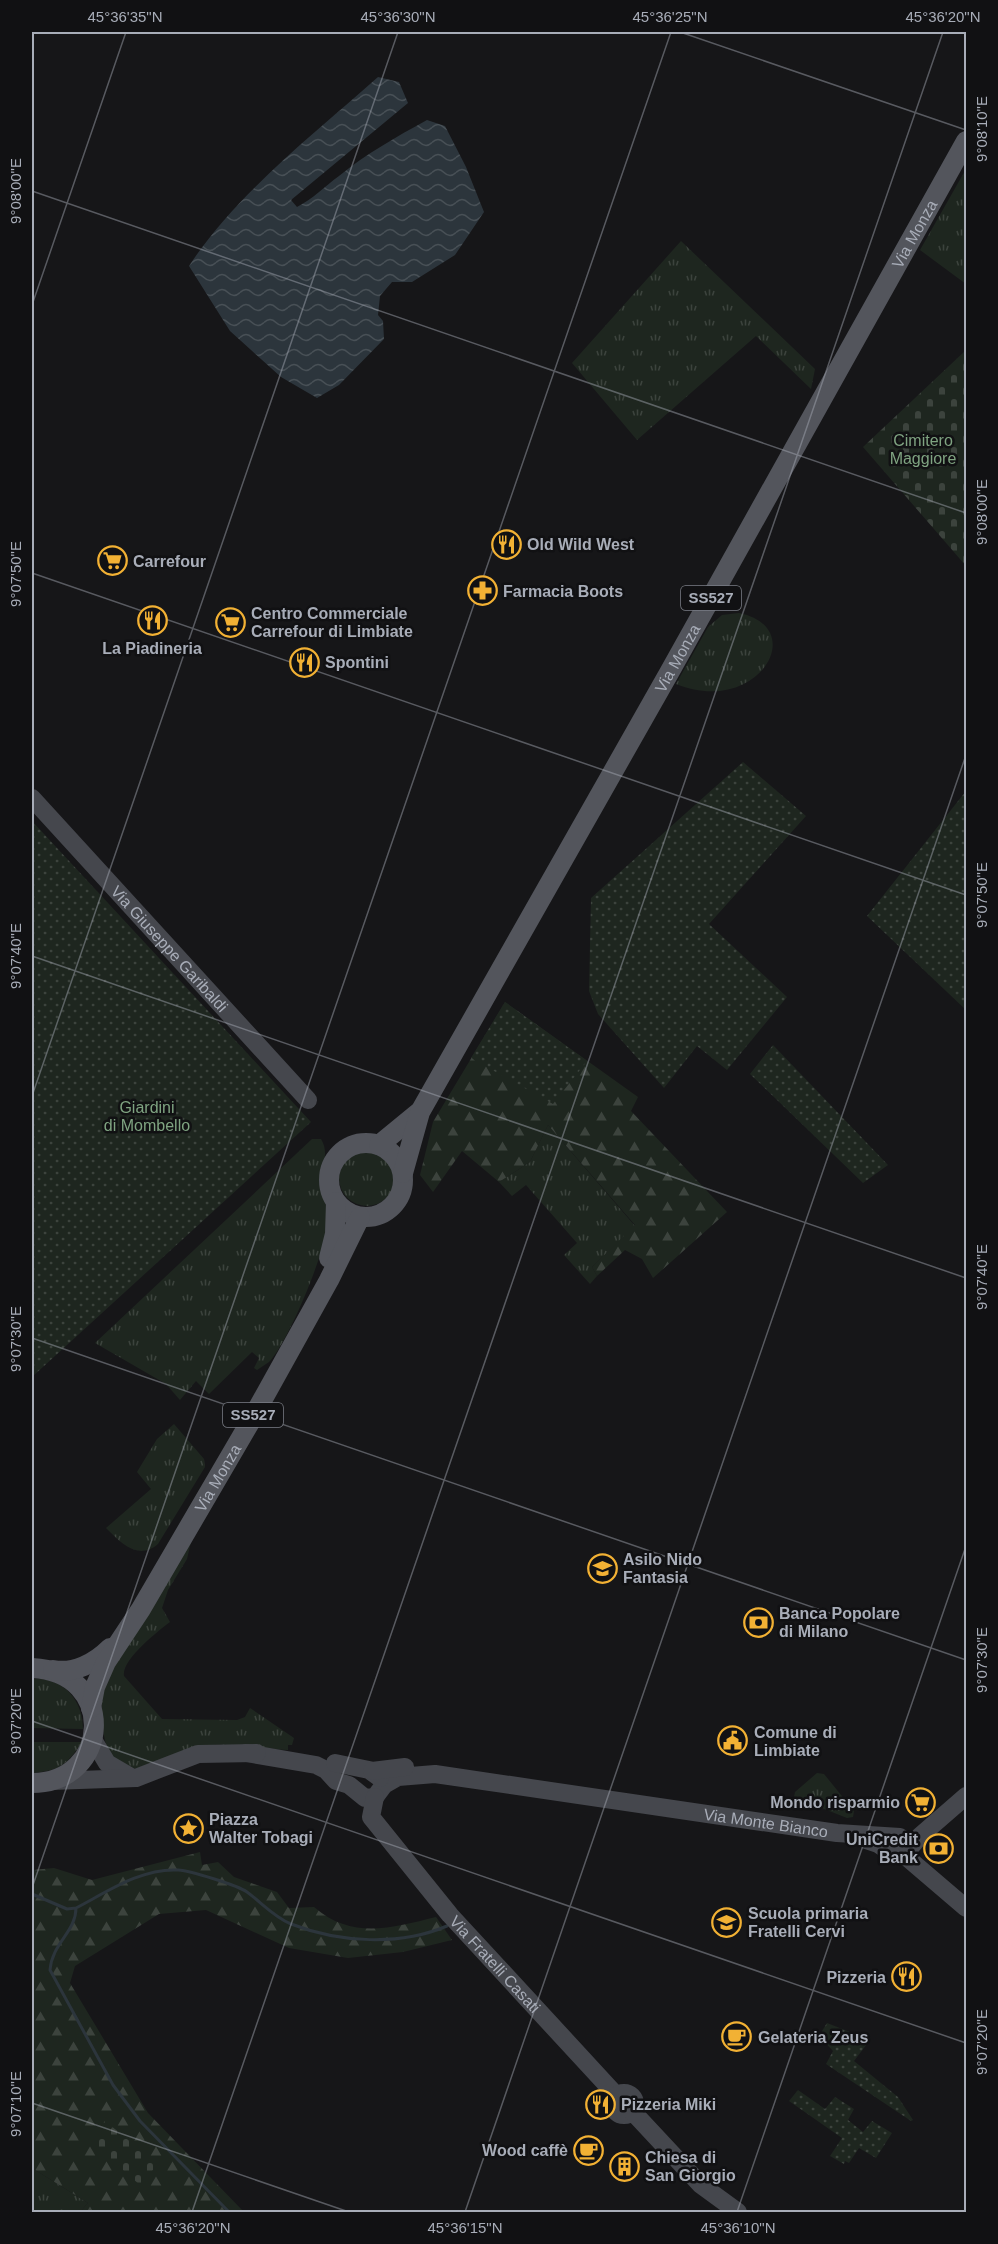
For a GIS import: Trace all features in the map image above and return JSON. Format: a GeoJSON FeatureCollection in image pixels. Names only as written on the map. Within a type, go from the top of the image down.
{"type":"FeatureCollection","features":[{"type":"Feature","properties":{"kind":"main road","name":"Via Monza"},"geometry":{"type":"LineString","coordinates":[[403,1173],[420,1112],[669,673],[966,141]]}},
{"type":"Feature","properties":{"kind":"main road","name":"Via Monza"},"geometry":{"type":"LineString","coordinates":[[379,1145],[420,1112]]}},
{"type":"Feature","properties":{"kind":"main road"},"geometry":{"type":"LineString","coordinates":[[358,1144],[379,1145],[396,1158],[403,1173],[401,1192],[392,1207],[377,1216],[360,1217],[347,1212],[336,1202],[329,1183],[333,1164],[339,1155],[358,1144]]}},
{"type":"Feature","properties":{"kind":"main road","name":"Via Monza"},"geometry":{"type":"LineString","coordinates":[[306,1319],[332,1250],[336,1202]]}},
{"type":"Feature","properties":{"kind":"main road","name":"Via Monza"},"geometry":{"type":"LineString","coordinates":[[91,1708],[100,1673],[195,1518],[360,1217]]}},
{"type":"Feature","properties":{"kind":"main road","name":"Via Monza"},"geometry":{"type":"LineString","coordinates":[[39,1669],[64,1672],[76,1670],[100,1657],[123,1633]]}},
{"type":"Feature","properties":{"kind":"main road","name":"SS527"},"geometry":{"type":"LineString","coordinates":[[39,1669],[74,1681],[87,1698],[91,1708],[92,1738],[88,1751],[74,1770],[41,1782]]}},
{"type":"Feature","properties":{"kind":"street","name":"Via Giuseppe Garibaldi"},"geometry":{"type":"LineString","coordinates":[[32,798],[308,1100]]}},
{"type":"Feature","properties":{"kind":"street"},"geometry":{"type":"LineString","coordinates":[[92,1738],[107,1763],[123,1774],[136,1778]]}},
{"type":"Feature","properties":{"kind":"street"},"geometry":{"type":"LineString","coordinates":[[41,1782],[136,1778],[198,1754],[301,1754],[325,1757],[333,1768],[336,1780],[372,1794]]}},
{"type":"Feature","properties":{"kind":"street","name":"Via Monte Bianco"},"geometry":{"type":"LineString","coordinates":[[333,1768],[372,1771],[409,1767],[435,1774],[572,1796],[612,1808],[669,1816],[696,1813],[837,1833],[899,1849]]}},
{"type":"Feature","properties":{"kind":"street","name":"Via Fratelli Casati"},"geometry":{"type":"LineString","coordinates":[[372,1771],[382,1780],[372,1794],[367,1818],[380,1830],[450,1915],[616,2095],[623,2092],[633,2097],[635,2103],[632,2110],[701,2185],[738,2212]]}},
{"type":"Feature","properties":{"kind":"street","name":"Via Monte Bianco"},"geometry":{"type":"LineString","coordinates":[[372,1794],[388,1781],[398,1777],[435,1774]]}},
{"type":"Feature","properties":{"kind":"street"},"geometry":{"type":"LineString","coordinates":[[899,1849],[913,1829],[966,1785]]}},
{"type":"Feature","properties":{"kind":"street"},"geometry":{"type":"LineString","coordinates":[[899,1849],[920,1836],[966,1796]]}},
{"type":"Feature","properties":{"kind":"street"},"geometry":{"type":"LineString","coordinates":[[899,1849],[966,1908]]}},
{"type":"Feature","properties":{"kind":"green space"},"geometry":{"type":"Polygon","coordinates":[[[966,169],[966,284],[920,250],[966,169]]]}},
{"type":"Feature","properties":{"kind":"green space"},"geometry":{"type":"Polygon","coordinates":[[[681,241],[815,369],[811,389],[756,336],[637,440],[572,363],[681,241]]]}},
{"type":"Feature","properties":{"kind":"green space","name":"Cimitero Maggiore"},"geometry":{"type":"Polygon","coordinates":[[[966,350],[966,566],[863,447],[966,350]]]}},
{"type":"Feature","properties":{"kind":"green space"},"geometry":{"type":"Polygon","coordinates":[[[739,613],[760,622],[771,635],[772,651],[765,666],[751,680],[730,689],[705,691],[676,684],[708,627],[722,615],[739,613]]]}},
{"type":"Feature","properties":{"kind":"green space"},"geometry":{"type":"Polygon","coordinates":[[[743,762],[806,816],[709,924],[787,997],[727,1070],[697,1046],[664,1088],[598,1014],[589,991],[591,898],[743,762]]]}},
{"type":"Feature","properties":{"kind":"green space"},"geometry":{"type":"Polygon","coordinates":[[[966,791],[966,1010],[867,916],[966,791]]]}},
{"type":"Feature","properties":{"kind":"green space","name":"Giardini di Mombello"},"geometry":{"type":"Polygon","coordinates":[[[32,821],[311,1122],[32,1377],[32,821]]]}},
{"type":"Feature","properties":{"kind":"green space"},"geometry":{"type":"Polygon","coordinates":[[[505,1002],[638,1097],[631,1111],[727,1212],[653,1278],[642,1259],[625,1250],[597,1276],[592,1267],[635,1225],[548,1125],[530,1162],[499,1182],[462,1151],[433,1192],[420,1175],[433,1122],[505,1002]]]}},
{"type":"Feature","properties":{"kind":"green space"},"geometry":{"type":"Polygon","coordinates":[[[505,1002],[587,1061],[553,1104],[471,1058],[505,1002]]]}},
{"type":"Feature","properties":{"kind":"green space"},"geometry":{"type":"Polygon","coordinates":[[[773,1045],[888,1165],[863,1183],[750,1074],[773,1045]]]}},
{"type":"Feature","properties":{"kind":"green space"},"geometry":{"type":"Polygon","coordinates":[[[548,1125],[635,1226],[592,1267],[597,1276],[590,1284],[564,1255],[577,1243],[526,1185],[512,1196],[499,1182],[530,1162],[548,1125]]]}},
{"type":"Feature","properties":{"kind":"green space"},"geometry":{"type":"Polygon","coordinates":[[[312,1139],[321,1139],[325,1150],[321,1183],[328,1214],[326,1232],[306,1294],[286,1336],[269,1362],[257,1370],[254,1368],[259,1358],[252,1352],[209,1394],[196,1381],[180,1400],[166,1384],[95,1343],[312,1139]]]}},
{"type":"Feature","properties":{"kind":"green space"},"geometry":{"type":"Polygon","coordinates":[[[362,1150],[372,1150],[387,1158],[393,1167],[395,1178],[393,1189],[387,1198],[372,1206],[362,1206],[351,1201],[344,1194],[339,1183],[339,1173],[344,1162],[351,1155],[362,1150]]]}},
{"type":"Feature","properties":{"kind":"green space"},"geometry":{"type":"Polygon","coordinates":[[[174,1424],[204,1459],[205,1467],[158,1544],[144,1551],[130,1548],[106,1528],[151,1489],[137,1472],[157,1439],[174,1424]]]}},
{"type":"Feature","properties":{"kind":"green space"},"geometry":{"type":"Polygon","coordinates":[[[193,1533],[187,1559],[168,1590],[162,1608],[170,1622],[134,1654],[128,1662],[124,1676],[162,1719],[237,1720],[245,1717],[250,1708],[294,1738],[292,1745],[288,1745],[288,1750],[233,1745],[200,1746],[148,1766],[126,1767],[115,1761],[108,1750],[104,1735],[102,1703],[104,1677],[193,1533]]]}},
{"type":"Feature","properties":{"kind":"green space"},"geometry":{"type":"Polygon","coordinates":[[[32,1679],[53,1682],[69,1692],[79,1708],[83,1729],[32,1728],[32,1679]]]}},
{"type":"Feature","properties":{"kind":"green space"},"geometry":{"type":"Polygon","coordinates":[[[32,1742],[82,1742],[72,1756],[61,1765],[49,1771],[32,1773],[32,1742]]]}},
{"type":"Feature","properties":{"kind":"green space"},"geometry":{"type":"Polygon","coordinates":[[[817,1773],[824,1774],[854,1811],[853,1817],[847,1818],[794,1797],[795,1792],[817,1773]]]}},
{"type":"Feature","properties":{"kind":"green space"},"geometry":{"type":"Polygon","coordinates":[[[200,1852],[202,1865],[218,1862],[234,1877],[277,1892],[289,1908],[314,1907],[328,1917],[358,1928],[404,1925],[436,1917],[452,1940],[403,1952],[348,1958],[289,1948],[206,1910],[159,1914],[75,1966],[70,1983],[148,2113],[244,2212],[80,2212],[88,2203],[32,2168],[32,1870],[54,1868],[92,1880],[200,1852]]]}},
{"type":"Feature","properties":{"kind":"green space"},"geometry":{"type":"Polygon","coordinates":[[[827,2023],[860,2036],[867,2044],[854,2061],[898,2097],[913,2120],[911,2121],[826,2064],[833,2051],[819,2036],[827,2023]]]}},
{"type":"Feature","properties":{"kind":"green space"},"geometry":{"type":"Polygon","coordinates":[[[798,2090],[825,2109],[835,2097],[854,2109],[848,2120],[863,2132],[872,2121],[892,2133],[876,2158],[859,2148],[849,2163],[845,2161],[844,2164],[830,2156],[842,2138],[789,2101],[798,2090]]]}},
{"type":"Feature","properties":{"kind":"green space"},"geometry":{"type":"Polygon","coordinates":[[[105,2121],[158,2164],[140,2185],[89,2140],[105,2121]]]}},
{"type":"Feature","properties":{"kind":"green space"},"geometry":{"type":"Polygon","coordinates":[[[32,2168],[88,2203],[80,2212],[32,2212],[32,2168]]]}},
{"type":"Feature","properties":{"kind":"water"},"geometry":{"type":"Polygon","coordinates":[[[378,77],[399,82],[408,103],[291,200],[297,207],[303,204],[371,153],[427,120],[445,126],[466,167],[484,212],[455,255],[412,282],[392,282],[380,296],[378,315],[383,321],[384,339],[339,385],[317,398],[281,377],[230,331],[189,266],[229,214],[277,166],[378,77]]]}},
{"type":"Feature","properties":{"kind":"waterway"},"geometry":{"type":"LineString","coordinates":[[32,1894],[67,1909],[76,1908],[138,1877],[164,1870],[178,1870],[242,1889],[285,1921],[329,1935],[370,1940],[390,1939],[410,1937],[447,1926]]}},
{"type":"Feature","properties":{"kind":"waterway"},"geometry":{"type":"LineString","coordinates":[[76,1908],[72,1924],[55,1952],[50,1970],[113,2085],[140,2121],[229,2212]]}},
{"type":"Feature","properties":{"kind":"place","name":"Old Wild West"},"geometry":{"type":"Point","coordinates":[506,544]}},
{"type":"Feature","properties":{"kind":"place","name":"Carrefour"},"geometry":{"type":"Point","coordinates":[112,561]}},
{"type":"Feature","properties":{"kind":"place","name":"Farmacia Boots"},"geometry":{"type":"Point","coordinates":[482,591]}},
{"type":"Feature","properties":{"kind":"place","name":"La Piadineria"},"geometry":{"type":"Point","coordinates":[152,620]}},
{"type":"Feature","properties":{"kind":"place","name":"Centro Commerciale Carrefour di Limbiate"},"geometry":{"type":"Point","coordinates":[230,622]}},
{"type":"Feature","properties":{"kind":"place","name":"Spontini"},"geometry":{"type":"Point","coordinates":[304,662]}},
{"type":"Feature","properties":{"kind":"place","name":"Asilo Nido Fantasia"},"geometry":{"type":"Point","coordinates":[602,1568]}},
{"type":"Feature","properties":{"kind":"place","name":"Banca Popolare di Milano"},"geometry":{"type":"Point","coordinates":[758,1622]}},
{"type":"Feature","properties":{"kind":"place","name":"Comune di Limbiate"},"geometry":{"type":"Point","coordinates":[733,1741]}},
{"type":"Feature","properties":{"kind":"place","name":"Mondo risparmio"},"geometry":{"type":"Point","coordinates":[921,1802]}},
{"type":"Feature","properties":{"kind":"place","name":"Piazza Walter Tobagi"},"geometry":{"type":"Point","coordinates":[188,1828]}},
{"type":"Feature","properties":{"kind":"place","name":"UniCredit Bank"},"geometry":{"type":"Point","coordinates":[939,1848]}},
{"type":"Feature","properties":{"kind":"place","name":"Scuola primaria Fratelli Cervi"},"geometry":{"type":"Point","coordinates":[727,1922]}},
{"type":"Feature","properties":{"kind":"place","name":"Pizzeria"},"geometry":{"type":"Point","coordinates":[907,1977]}},
{"type":"Feature","properties":{"kind":"place","name":"Gelateria Zeus"},"geometry":{"type":"Point","coordinates":[737,2037]}},
{"type":"Feature","properties":{"kind":"place","name":"Pizzeria Miki"},"geometry":{"type":"Point","coordinates":[600,2104]}},
{"type":"Feature","properties":{"kind":"place","name":"Wood caffè"},"geometry":{"type":"Point","coordinates":[589,2150]}},
{"type":"Feature","properties":{"kind":"place","name":"Chiesa di San Giorgio"},"geometry":{"type":"Point","coordinates":[624,2166]}}]}
